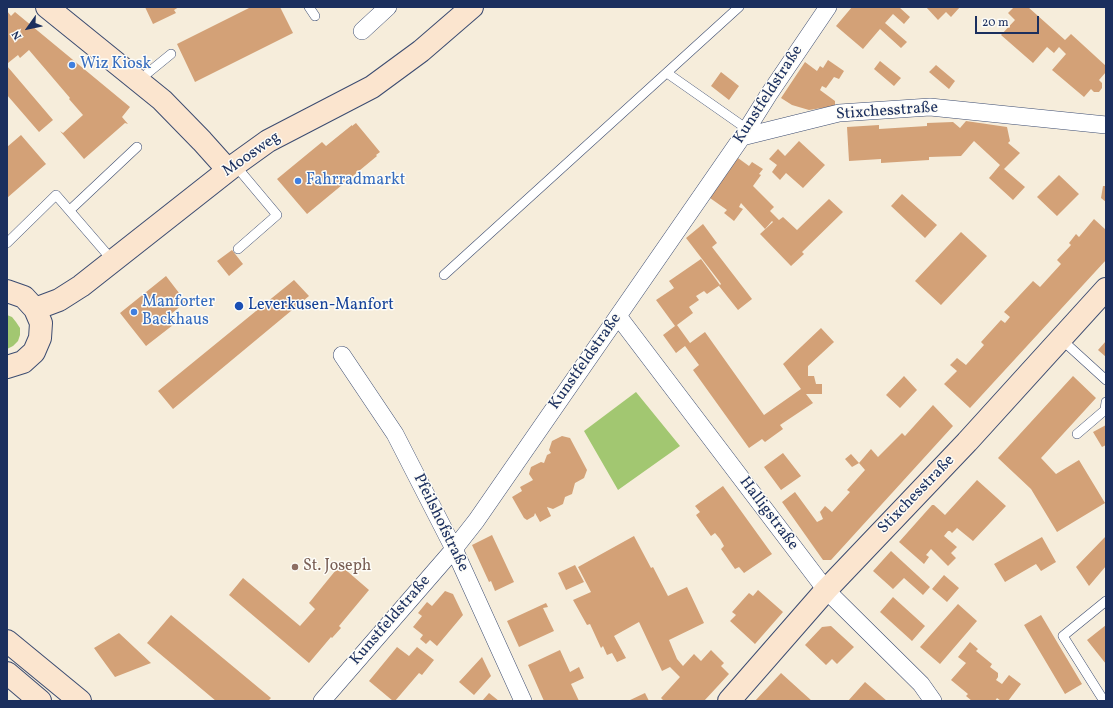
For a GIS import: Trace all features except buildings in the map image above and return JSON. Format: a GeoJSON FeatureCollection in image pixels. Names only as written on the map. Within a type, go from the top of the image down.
{"type":"FeatureCollection","features":[{"type":"Feature","properties":{"kind":"street"},"geometry":{"type":"LineString","coordinates":[[47,7],[162,100],[231,168]]}},
{"type":"Feature","properties":{"kind":"street","name":"Moosweg"},"geometry":{"type":"LineString","coordinates":[[35,309],[59,300],[113,261],[231,168],[268,141],[372,87],[421,51],[472,7]]}},
{"type":"Feature","properties":{"kind":"street","name":"Kunstfeldstraße"},"geometry":{"type":"LineString","coordinates":[[322,701],[454,549],[476,520],[744,133],[828,7]]}},
{"type":"Feature","properties":{"kind":"street"},"geometry":{"type":"LineString","coordinates":[[362,31],[386,8]]}},
{"type":"Feature","properties":{"kind":"street","name":"Stixchesstraße"},"geometry":{"type":"LineString","coordinates":[[744,133],[839,113],[930,107],[1106,126]]}},
{"type":"Feature","properties":{"kind":"street","name":"Stixchesstraße"},"geometry":{"type":"LineString","coordinates":[[729,701],[826,590],[967,442],[1106,289]]}},
{"type":"Feature","properties":{"kind":"street"},"geometry":{"type":"LineString","coordinates":[[7,291],[24,297],[35,309],[41,323],[40,338],[34,352],[23,362],[7,367]]}},
{"type":"Feature","properties":{"kind":"street","name":"Halligstraße"},"geometry":{"type":"LineString","coordinates":[[618,316],[826,590],[921,684],[933,701]]}},
{"type":"Feature","properties":{"kind":"street","name":"Pfeilshofstraße"},"geometry":{"type":"LineString","coordinates":[[342,355],[395,434],[454,549],[523,701]]}},
{"type":"Feature","properties":{"kind":"street"},"geometry":{"type":"LineString","coordinates":[[7,642],[80,701]]}},
{"type":"Feature","properties":{"kind":"street"},"geometry":{"type":"LineString","coordinates":[[7,673],[40,701]]}},
{"type":"Feature","properties":{"kind":"lane"},"geometry":{"type":"LineString","coordinates":[[309,7],[315,16]]}},
{"type":"Feature","properties":{"kind":"lane"},"geometry":{"type":"LineString","coordinates":[[444,275],[739,7]]}},
{"type":"Feature","properties":{"kind":"lane"},"geometry":{"type":"LineString","coordinates":[[138,81],[171,54]]}},
{"type":"Feature","properties":{"kind":"lane"},"geometry":{"type":"LineString","coordinates":[[667,72],[744,133]]}},
{"type":"Feature","properties":{"kind":"lane"},"geometry":{"type":"LineString","coordinates":[[70,210],[137,147]]}},
{"type":"Feature","properties":{"kind":"lane"},"geometry":{"type":"LineString","coordinates":[[231,168],[277,215],[238,249]]}},
{"type":"Feature","properties":{"kind":"lane"},"geometry":{"type":"LineString","coordinates":[[7,243],[56,195],[113,261]]}},
{"type":"Feature","properties":{"kind":"lane"},"geometry":{"type":"LineString","coordinates":[[1061,339],[1106,380]]}},
{"type":"Feature","properties":{"kind":"lane"},"geometry":{"type":"LineString","coordinates":[[1077,434],[1105,410],[1106,402]]}},
{"type":"Feature","properties":{"kind":"lane"},"geometry":{"type":"LineString","coordinates":[[1104,701],[1063,636],[1106,601]]}},
{"type":"Feature","properties":{"kind":"green space"},"geometry":{"type":"Polygon","coordinates":[[[7,315],[12,317],[20,328],[20,335],[18,341],[7,349],[7,315]]]}},
{"type":"Feature","properties":{"kind":"green space"},"geometry":{"type":"Polygon","coordinates":[[[636,392],[680,446],[618,490],[584,431],[636,392]]]}},
{"type":"Feature","properties":{"kind":"place","name":"Wiz Kiosk"},"geometry":{"type":"Point","coordinates":[72,65]}},
{"type":"Feature","properties":{"kind":"place","name":"Fahrradmarkt"},"geometry":{"type":"Point","coordinates":[298,181]}},
{"type":"Feature","properties":{"kind":"place","name":"Leverkusen-Manfort"},"geometry":{"type":"Point","coordinates":[239,306]}},
{"type":"Feature","properties":{"kind":"place","name":"Manforter Backhaus"},"geometry":{"type":"Point","coordinates":[134,312]}},
{"type":"Feature","properties":{"kind":"place","name":"St. Joseph"},"geometry":{"type":"Point","coordinates":[295,567]}}]}
